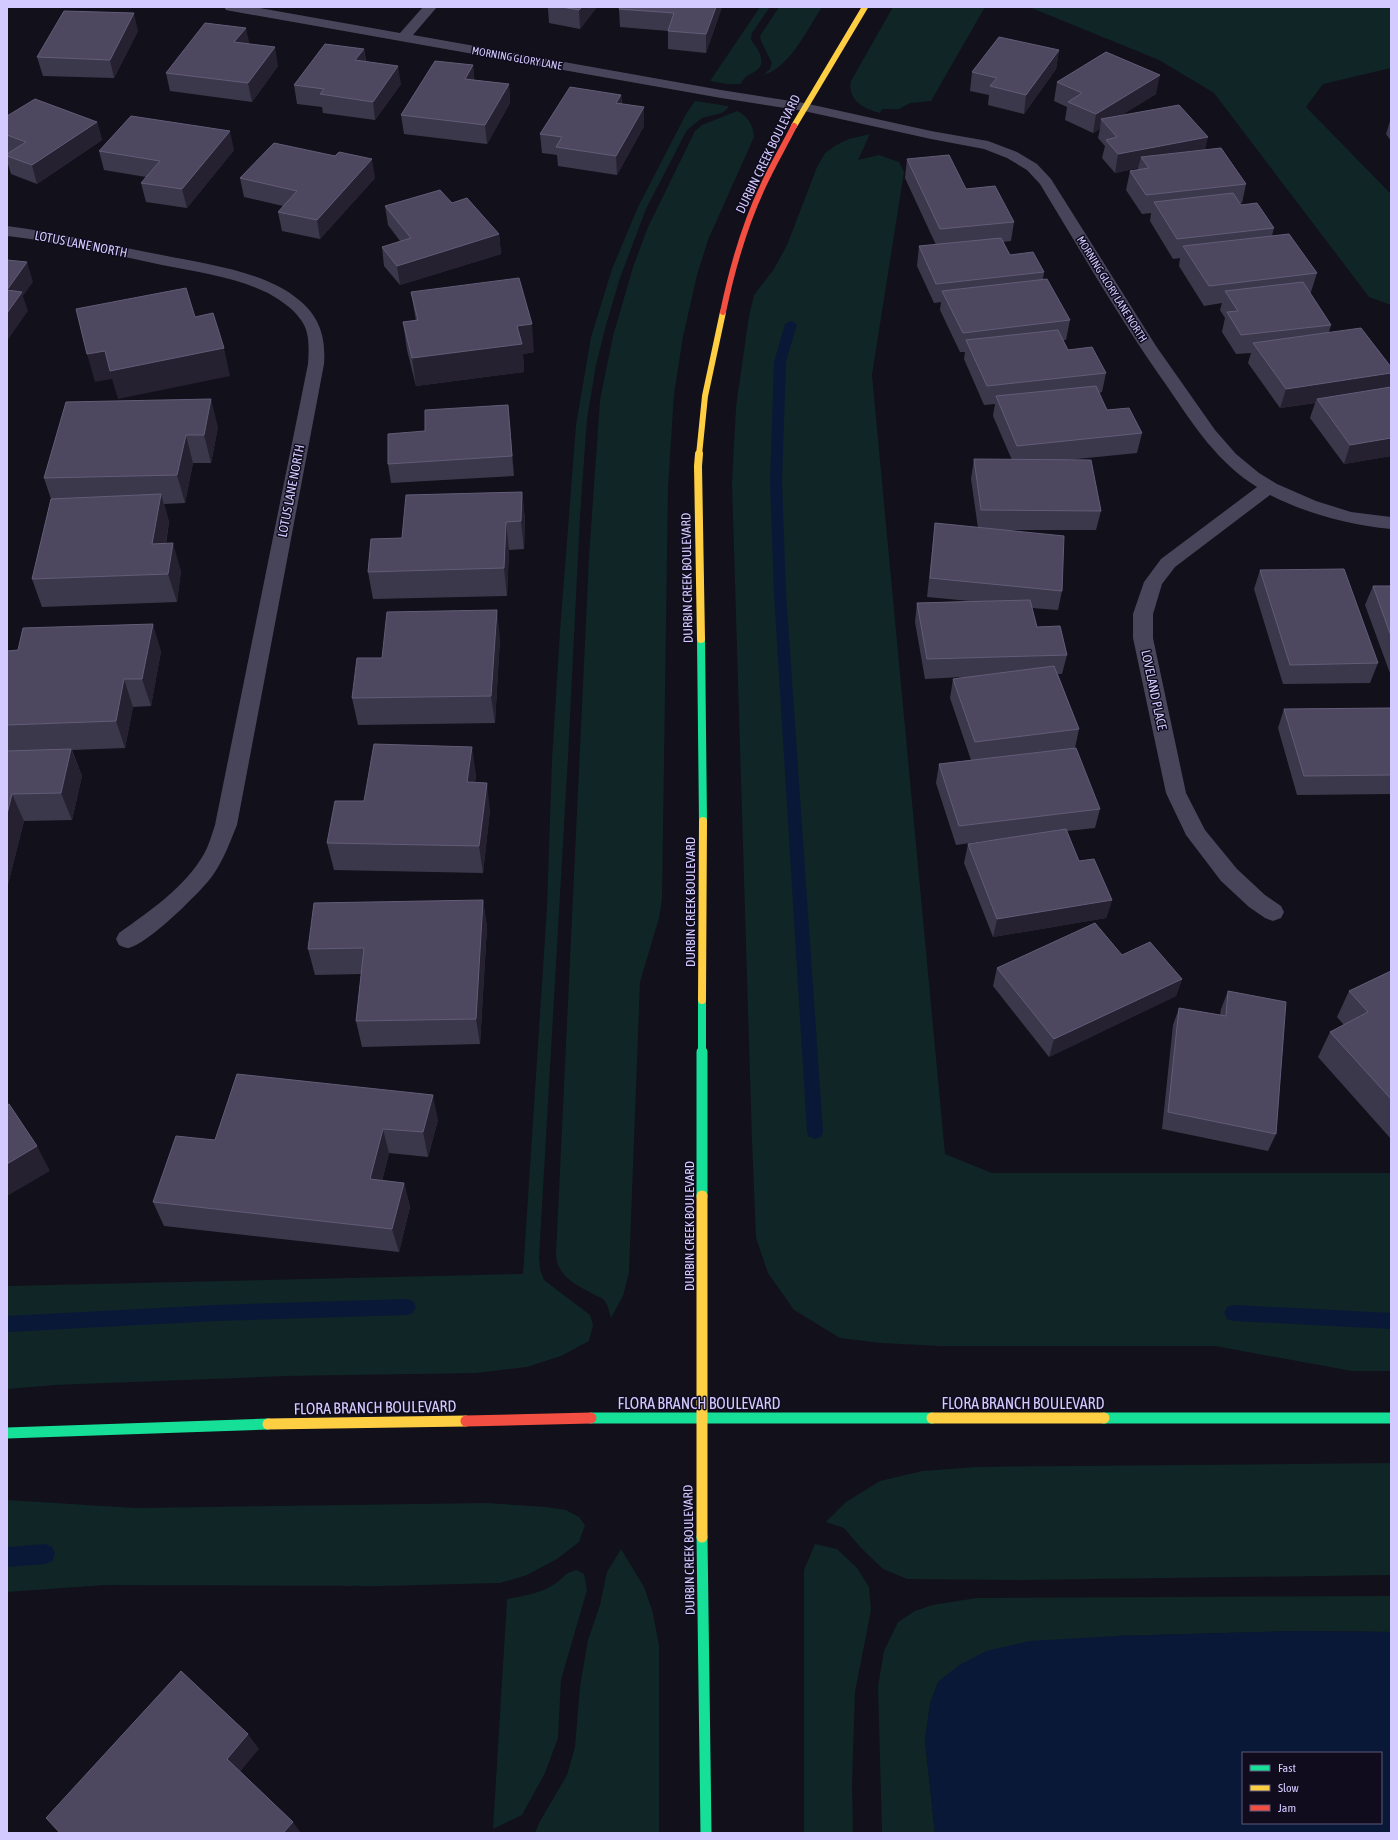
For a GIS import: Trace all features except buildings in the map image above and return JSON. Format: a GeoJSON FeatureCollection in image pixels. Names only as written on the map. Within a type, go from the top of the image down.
{"type":"FeatureCollection","features":[{"type":"Feature","properties":{"kind":"street","name":"MORNING GLORY LANE"},"geometry":{"type":"LineString","coordinates":[[231,7],[721,94],[804,106]]}},
{"type":"Feature","properties":{"kind":"street"},"geometry":{"type":"LineString","coordinates":[[403,38],[430,7]]}},
{"type":"Feature","properties":{"kind":"street","name":"DURBIN CREEK BOULEVARD"},"geometry":{"type":"LineString","coordinates":[[706,1833],[701,1418],[703,780],[699,458],[705,396],[729,283],[745,232],[763,187],[804,106],[865,7]]}},
{"type":"Feature","properties":{"kind":"street","name":"MORNING GLORY LANE NORTH"},"geometry":{"type":"LineString","coordinates":[[804,106],[931,135],[988,145],[1012,155],[1032,167],[1046,182],[1160,367],[1222,452],[1238,466],[1269,487],[1305,504],[1331,512],[1391,523]]}},
{"type":"Feature","properties":{"kind":"street","name":"LOTUS LANE NORTH"},"geometry":{"type":"LineString","coordinates":[[7,231],[54,237],[216,272],[265,286],[286,297],[302,311],[313,327],[318,345],[316,364],[226,825],[213,857],[192,887],[162,914],[127,939]]}},
{"type":"Feature","properties":{"kind":"street","name":"LOVELAND PLACE"},"geometry":{"type":"LineString","coordinates":[[1269,487],[1168,563],[1153,582],[1143,614],[1142,638],[1176,793],[1197,835],[1229,875],[1273,912]]}},
{"type":"Feature","properties":{"kind":"street","name":"FLORA BRANCH BOULEVARD"},"geometry":{"type":"LineString","coordinates":[[7,1433],[246,1425],[599,1418],[1391,1418]]}},
{"type":"Feature","properties":{"kind":"green space"},"geometry":{"type":"Polygon","coordinates":[[[760,7],[770,7],[752,33],[751,39],[758,50],[761,59],[759,69],[747,76],[741,84],[727,84],[710,81],[760,7]]]}},
{"type":"Feature","properties":{"kind":"green space"},"geometry":{"type":"Polygon","coordinates":[[[779,7],[822,7],[797,47],[781,65],[763,75],[770,69],[772,63],[760,36],[779,7]]]}},
{"type":"Feature","properties":{"kind":"green space"},"geometry":{"type":"Polygon","coordinates":[[[893,7],[985,7],[931,101],[910,103],[899,109],[882,109],[880,113],[868,109],[858,103],[850,88],[851,81],[893,7]]]}},
{"type":"Feature","properties":{"kind":"green space"},"geometry":{"type":"Polygon","coordinates":[[[1029,7],[1391,7],[1391,68],[1323,84],[1306,107],[1391,194],[1391,305],[1369,297],[1214,93],[1159,60],[1029,7]]]}},
{"type":"Feature","properties":{"kind":"green space"},"geometry":{"type":"Polygon","coordinates":[[[695,101],[728,106],[728,108],[722,113],[702,118],[687,130],[646,209],[620,278],[606,325],[596,365],[587,419],[580,516],[568,757],[539,1258],[540,1269],[544,1280],[590,1315],[593,1325],[589,1341],[561,1356],[527,1367],[476,1373],[286,1376],[55,1385],[7,1389],[7,1286],[523,1274],[547,907],[552,759],[576,425],[591,337],[612,269],[638,207],[686,114],[695,101]]]}},
{"type":"Feature","properties":{"kind":"green space"},"geometry":{"type":"Polygon","coordinates":[[[737,111],[744,115],[749,121],[754,137],[708,240],[697,275],[683,337],[674,394],[668,488],[662,899],[659,918],[640,982],[629,1272],[623,1296],[611,1318],[604,1300],[568,1279],[560,1269],[556,1255],[589,557],[600,400],[613,336],[633,267],[648,227],[695,131],[702,125],[737,111]]]}},
{"type":"Feature","properties":{"kind":"green space"},"geometry":{"type":"Polygon","coordinates":[[[870,134],[858,160],[879,155],[899,162],[904,172],[872,375],[945,1154],[992,1173],[1391,1173],[1391,1371],[1352,1371],[1215,1346],[941,1346],[881,1343],[840,1338],[794,1310],[768,1273],[756,1238],[752,1141],[732,484],[736,407],[749,316],[754,295],[774,269],[787,245],[817,167],[825,153],[836,145],[849,139],[870,134]]]}},
{"type":"Feature","properties":{"kind":"green space"},"geometry":{"type":"Polygon","coordinates":[[[1391,1463],[1391,1575],[1019,1580],[907,1579],[883,1569],[861,1548],[844,1528],[826,1522],[846,1502],[880,1481],[922,1471],[977,1467],[1391,1463]]]}},
{"type":"Feature","properties":{"kind":"green space"},"geometry":{"type":"Polygon","coordinates":[[[7,1500],[136,1508],[487,1503],[546,1507],[566,1510],[579,1517],[585,1525],[579,1542],[557,1559],[527,1575],[500,1583],[382,1586],[105,1585],[7,1592],[7,1500]]]}},
{"type":"Feature","properties":{"kind":"green space"},"geometry":{"type":"Polygon","coordinates":[[[815,1544],[837,1549],[857,1568],[869,1587],[871,1610],[855,1692],[852,1784],[853,1833],[804,1833],[804,1570],[815,1544]]]}},
{"type":"Feature","properties":{"kind":"green space"},"geometry":{"type":"Polygon","coordinates":[[[621,1549],[644,1587],[653,1613],[659,1646],[659,1833],[535,1833],[539,1823],[567,1775],[575,1747],[580,1686],[588,1640],[600,1605],[607,1572],[621,1549]]]}},
{"type":"Feature","properties":{"kind":"green space"},"geometry":{"type":"Polygon","coordinates":[[[577,1570],[584,1574],[587,1590],[561,1680],[558,1738],[545,1773],[522,1815],[493,1829],[507,1599],[533,1594],[551,1586],[567,1574],[577,1570]]]}},
{"type":"Feature","properties":{"kind":"green space"},"geometry":{"type":"Polygon","coordinates":[[[1391,1596],[1391,1632],[1297,1631],[1116,1636],[938,1682],[930,1704],[925,1740],[935,1833],[882,1833],[878,1686],[884,1651],[898,1622],[915,1611],[932,1605],[976,1598],[1391,1596]]]}},
{"type":"Feature","properties":{"kind":"water"},"geometry":{"type":"Polygon","coordinates":[[[1297,1631],[1391,1632],[1391,1833],[935,1833],[925,1740],[930,1704],[938,1682],[958,1666],[986,1651],[1030,1641],[1116,1636],[1297,1631]]]}},
{"type":"Feature","properties":{"kind":"waterway"},"geometry":{"type":"LineString","coordinates":[[791,324],[780,362],[776,482],[780,593],[815,1132]]}},
{"type":"Feature","properties":{"kind":"waterway"},"geometry":{"type":"LineString","coordinates":[[7,1324],[216,1313],[407,1307]]}},
{"type":"Feature","properties":{"kind":"waterway"},"geometry":{"type":"LineString","coordinates":[[1233,1313],[1391,1321]]}},
{"type":"Feature","properties":{"kind":"waterway"},"geometry":{"type":"LineString","coordinates":[[7,1557],[45,1554]]}},
{"type":"Feature","properties":{"kind":"traffic: fast"},"geometry":{"type":"LineString","coordinates":[[701,639],[703,821]]}},
{"type":"Feature","properties":{"kind":"traffic: fast"},"geometry":{"type":"LineString","coordinates":[[702,1000],[702,1196]]}},
{"type":"Feature","properties":{"kind":"traffic: fast"},"geometry":{"type":"LineString","coordinates":[[591,1418],[932,1418]]}},
{"type":"Feature","properties":{"kind":"traffic: fast"},"geometry":{"type":"LineString","coordinates":[[1104,1418],[1391,1418]]}},
{"type":"Feature","properties":{"kind":"traffic: fast"},"geometry":{"type":"LineString","coordinates":[[7,1433],[268,1424]]}},
{"type":"Feature","properties":{"kind":"traffic: fast"},"geometry":{"type":"LineString","coordinates":[[702,1537],[706,1833]]}},
{"type":"Feature","properties":{"kind":"traffic: slow"},"geometry":{"type":"LineString","coordinates":[[794,126],[865,7]]}},
{"type":"Feature","properties":{"kind":"traffic: slow"},"geometry":{"type":"LineString","coordinates":[[701,639],[698,466],[705,396],[723,312]]}},
{"type":"Feature","properties":{"kind":"traffic: slow"},"geometry":{"type":"LineString","coordinates":[[702,1000],[703,821]]}},
{"type":"Feature","properties":{"kind":"traffic: slow"},"geometry":{"type":"LineString","coordinates":[[702,1196],[702,1537]]}},
{"type":"Feature","properties":{"kind":"traffic: slow"},"geometry":{"type":"LineString","coordinates":[[932,1418],[1104,1418]]}},
{"type":"Feature","properties":{"kind":"traffic: slow"},"geometry":{"type":"LineString","coordinates":[[268,1424],[466,1421]]}},
{"type":"Feature","properties":{"kind":"traffic: jam"},"geometry":{"type":"LineString","coordinates":[[723,312],[735,264],[750,217],[763,186],[794,126]]}},
{"type":"Feature","properties":{"kind":"traffic: jam"},"geometry":{"type":"LineString","coordinates":[[466,1421],[591,1418]]}}]}
